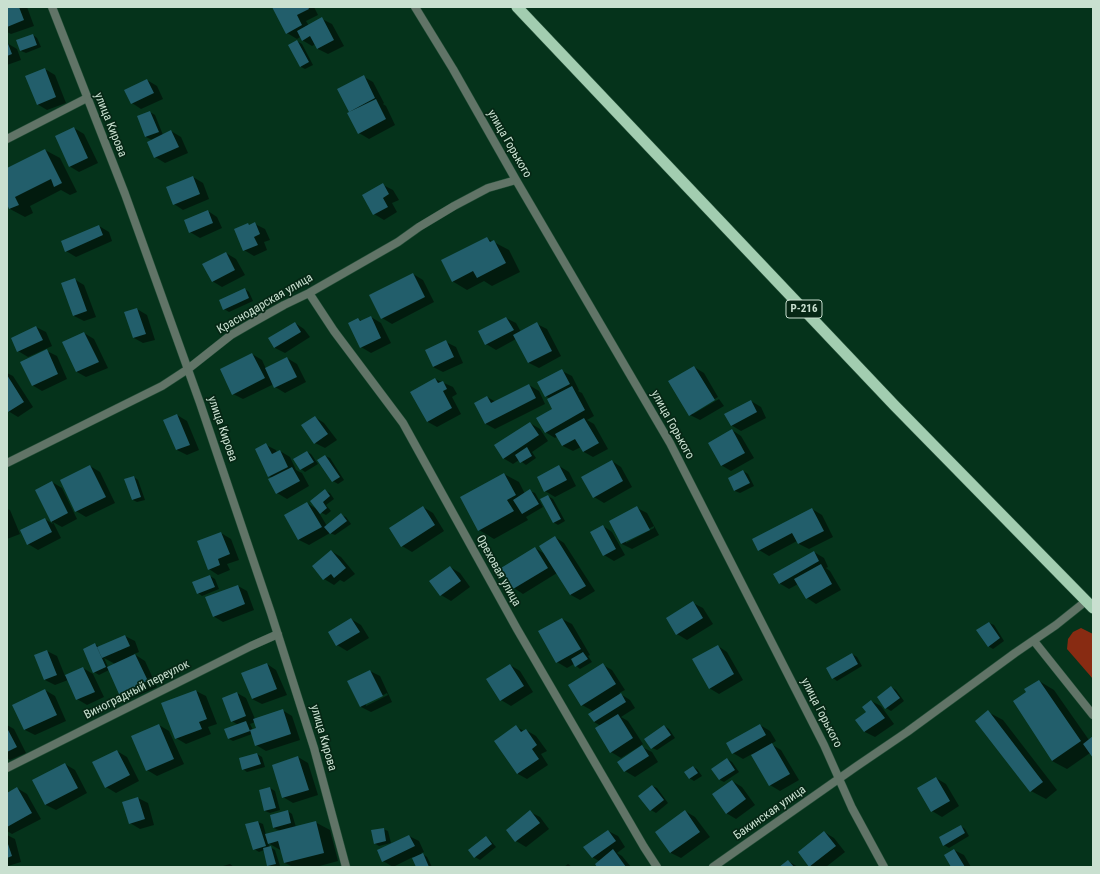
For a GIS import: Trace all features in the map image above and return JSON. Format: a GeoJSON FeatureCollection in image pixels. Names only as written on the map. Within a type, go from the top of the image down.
{"type":"FeatureCollection","features":[{"type":"Feature","properties":{"kind":"highway","name":"Р-216"},"geometry":{"type":"LineString","coordinates":[[517,7],[895,406],[1089,605]]}},
{"type":"Feature","properties":{"kind":"street","name":"улица Кирова"},"geometry":{"type":"LineString","coordinates":[[52,7],[127,202],[188,369],[278,634],[314,748],[346,867]]}},
{"type":"Feature","properties":{"kind":"street","name":"улица Горького"},"geometry":{"type":"LineString","coordinates":[[415,7],[670,443],[839,778],[852,808],[884,867]]}},
{"type":"Feature","properties":{"kind":"street"},"geometry":{"type":"LineString","coordinates":[[7,139],[87,98]]}},
{"type":"Feature","properties":{"kind":"street","name":"Краснодарская улица"},"geometry":{"type":"LineString","coordinates":[[7,462],[162,386],[188,369],[231,335],[284,304],[309,293],[398,242],[419,227],[454,206],[488,188],[516,180]]}},
{"type":"Feature","properties":{"kind":"street","name":"Ореховая улица"},"geometry":{"type":"LineString","coordinates":[[309,293],[334,331],[403,424],[517,629],[657,867]]}},
{"type":"Feature","properties":{"kind":"street","name":"Бакинская улица"},"geometry":{"type":"LineString","coordinates":[[713,867],[907,732],[1056,625],[1089,605]]}},
{"type":"Feature","properties":{"kind":"street","name":"Виноградный переулок"},"geometry":{"type":"LineString","coordinates":[[7,768],[251,646],[278,634]]}},
{"type":"Feature","properties":{"kind":"street"},"geometry":{"type":"LineString","coordinates":[[1034,641],[1093,715]]}},
{"type":"Feature","properties":{"kind":"shaded area"},"geometry":{"type":"Polygon","coordinates":[[[1081,628],[1093,634],[1093,679],[1067,649],[1068,639],[1073,632],[1081,628]]]}},
{"type":"Feature","properties":{"kind":"building"},"geometry":{"type":"Polygon","coordinates":[[[7,7],[19,7],[24,20],[7,27],[7,7]]]}},
{"type":"Feature","properties":{"kind":"building"},"geometry":{"type":"Polygon","coordinates":[[[272,7],[308,7],[309,9],[297,15],[302,25],[286,34],[272,7]]]}},
{"type":"Feature","properties":{"kind":"building"},"geometry":{"type":"Polygon","coordinates":[[[322,17],[334,40],[317,49],[310,36],[302,41],[297,31],[322,17]]]}},
{"type":"Feature","properties":{"kind":"building"},"geometry":{"type":"Polygon","coordinates":[[[33,34],[37,45],[20,51],[16,40],[33,34]]]}},
{"type":"Feature","properties":{"kind":"building"},"geometry":{"type":"Polygon","coordinates":[[[297,40],[309,62],[300,67],[288,45],[297,40]]]}},
{"type":"Feature","properties":{"kind":"building"},"geometry":{"type":"Polygon","coordinates":[[[7,41],[12,54],[7,56],[7,41]]]}},
{"type":"Feature","properties":{"kind":"building"},"geometry":{"type":"Polygon","coordinates":[[[45,68],[56,97],[37,105],[25,76],[45,68]]]}},
{"type":"Feature","properties":{"kind":"building"},"geometry":{"type":"Polygon","coordinates":[[[364,75],[375,98],[349,112],[337,89],[364,75]]]}},
{"type":"Feature","properties":{"kind":"building"},"geometry":{"type":"Polygon","coordinates":[[[147,79],[154,93],[131,104],[124,90],[147,79]]]}},
{"type":"Feature","properties":{"kind":"building"},"geometry":{"type":"Polygon","coordinates":[[[376,99],[386,119],[358,134],[347,113],[376,99]]]}},
{"type":"Feature","properties":{"kind":"building"},"geometry":{"type":"Polygon","coordinates":[[[150,111],[159,132],[145,137],[137,116],[150,111]]]}},
{"type":"Feature","properties":{"kind":"building"},"geometry":{"type":"Polygon","coordinates":[[[74,127],[88,158],[69,167],[55,136],[74,127]]]}},
{"type":"Feature","properties":{"kind":"building"},"geometry":{"type":"Polygon","coordinates":[[[171,130],[179,147],[154,158],[147,142],[171,130]]]}},
{"type":"Feature","properties":{"kind":"building"},"geometry":{"type":"Polygon","coordinates":[[[45,149],[62,183],[54,187],[51,179],[15,197],[19,205],[9,209],[7,204],[7,168],[45,149]]]}},
{"type":"Feature","properties":{"kind":"building"},"geometry":{"type":"Polygon","coordinates":[[[193,176],[200,194],[173,205],[166,187],[193,176]]]}},
{"type":"Feature","properties":{"kind":"building"},"geometry":{"type":"Polygon","coordinates":[[[383,183],[389,194],[383,198],[388,207],[373,215],[362,195],[383,183]]]}},
{"type":"Feature","properties":{"kind":"building"},"geometry":{"type":"Polygon","coordinates":[[[208,210],[213,223],[189,233],[184,220],[208,210]]]}},
{"type":"Feature","properties":{"kind":"building"},"geometry":{"type":"Polygon","coordinates":[[[255,222],[260,234],[254,237],[258,245],[243,251],[234,229],[248,223],[249,225],[255,222]]]}},
{"type":"Feature","properties":{"kind":"building"},"geometry":{"type":"Polygon","coordinates":[[[99,225],[103,235],[65,252],[61,241],[99,225]]]}},
{"type":"Feature","properties":{"kind":"building"},"geometry":{"type":"Polygon","coordinates":[[[487,237],[490,242],[494,240],[506,263],[477,278],[473,271],[452,282],[441,260],[487,237]]]}},
{"type":"Feature","properties":{"kind":"building"},"geometry":{"type":"Polygon","coordinates":[[[226,252],[235,270],[212,282],[202,264],[226,252]]]}},
{"type":"Feature","properties":{"kind":"building"},"geometry":{"type":"Polygon","coordinates":[[[413,273],[425,297],[381,319],[369,295],[413,273]]]}},
{"type":"Feature","properties":{"kind":"building"},"geometry":{"type":"Polygon","coordinates":[[[75,278],[87,311],[73,316],[61,283],[75,278]]]}},
{"type":"Feature","properties":{"kind":"building"},"geometry":{"type":"Polygon","coordinates":[[[245,288],[249,298],[223,310],[219,300],[245,288]]]}},
{"type":"Feature","properties":{"kind":"building"},"geometry":{"type":"Polygon","coordinates":[[[137,308],[146,334],[133,338],[124,312],[137,308]]]}},
{"type":"Feature","properties":{"kind":"building"},"geometry":{"type":"Polygon","coordinates":[[[371,316],[381,338],[360,348],[348,323],[358,318],[360,321],[371,316]]]}},
{"type":"Feature","properties":{"kind":"building"},"geometry":{"type":"Polygon","coordinates":[[[506,317],[514,330],[485,345],[478,331],[506,317]]]}},
{"type":"Feature","properties":{"kind":"building"},"geometry":{"type":"Polygon","coordinates":[[[295,322],[301,332],[274,348],[268,338],[295,322]]]}},
{"type":"Feature","properties":{"kind":"building"},"geometry":{"type":"Polygon","coordinates":[[[537,322],[552,351],[528,363],[513,335],[537,322]]]}},
{"type":"Feature","properties":{"kind":"building"},"geometry":{"type":"Polygon","coordinates":[[[36,326],[43,340],[17,352],[11,338],[36,326]]]}},
{"type":"Feature","properties":{"kind":"building"},"geometry":{"type":"Polygon","coordinates":[[[84,332],[99,362],[76,372],[62,342],[84,332]]]}},
{"type":"Feature","properties":{"kind":"building"},"geometry":{"type":"Polygon","coordinates":[[[446,340],[454,357],[433,367],[425,350],[446,340]]]}},
{"type":"Feature","properties":{"kind":"building"},"geometry":{"type":"Polygon","coordinates":[[[47,349],[58,374],[32,386],[20,362],[47,349]]]}},
{"type":"Feature","properties":{"kind":"building"},"geometry":{"type":"Polygon","coordinates":[[[252,353],[265,378],[232,395],[220,369],[252,353]]]}},
{"type":"Feature","properties":{"kind":"building"},"geometry":{"type":"Polygon","coordinates":[[[287,357],[297,377],[274,388],[265,368],[287,357]]]}},
{"type":"Feature","properties":{"kind":"building"},"geometry":{"type":"Polygon","coordinates":[[[694,366],[715,400],[689,416],[668,381],[694,366]]]}},
{"type":"Feature","properties":{"kind":"building"},"geometry":{"type":"Polygon","coordinates":[[[562,369],[570,384],[545,397],[537,382],[562,369]]]}},
{"type":"Feature","properties":{"kind":"building"},"geometry":{"type":"Polygon","coordinates":[[[7,375],[24,402],[8,412],[7,411],[7,375]]]}},
{"type":"Feature","properties":{"kind":"building"},"geometry":{"type":"Polygon","coordinates":[[[435,378],[438,383],[443,381],[447,389],[443,391],[452,408],[427,422],[410,392],[435,378]]]}},
{"type":"Feature","properties":{"kind":"building"},"geometry":{"type":"Polygon","coordinates":[[[529,384],[536,398],[485,424],[474,403],[487,396],[491,403],[529,384]]]}},
{"type":"Feature","properties":{"kind":"building"},"geometry":{"type":"Polygon","coordinates":[[[572,386],[585,410],[545,433],[536,418],[552,409],[547,399],[572,386]]]}},
{"type":"Feature","properties":{"kind":"building"},"geometry":{"type":"Polygon","coordinates":[[[751,400],[757,412],[731,426],[724,414],[751,400]]]}},
{"type":"Feature","properties":{"kind":"building"},"geometry":{"type":"Polygon","coordinates":[[[177,414],[190,445],[176,450],[163,420],[177,414]]]}},
{"type":"Feature","properties":{"kind":"building"},"geometry":{"type":"Polygon","coordinates":[[[315,416],[328,434],[314,444],[301,425],[315,416]]]}},
{"type":"Feature","properties":{"kind":"building"},"geometry":{"type":"Polygon","coordinates":[[[584,418],[599,443],[583,452],[575,439],[562,446],[555,434],[584,418]]]}},
{"type":"Feature","properties":{"kind":"building"},"geometry":{"type":"Polygon","coordinates":[[[530,422],[539,435],[503,459],[494,445],[530,422]]]}},
{"type":"Feature","properties":{"kind":"building"},"geometry":{"type":"Polygon","coordinates":[[[732,429],[745,453],[721,466],[708,443],[732,429]]]}},
{"type":"Feature","properties":{"kind":"building"},"geometry":{"type":"Polygon","coordinates":[[[266,443],[272,454],[280,450],[288,467],[268,477],[255,449],[266,443]]]}},
{"type":"Feature","properties":{"kind":"building"},"geometry":{"type":"Polygon","coordinates":[[[527,447],[532,456],[520,463],[515,455],[527,447]]]}},
{"type":"Feature","properties":{"kind":"building"},"geometry":{"type":"Polygon","coordinates":[[[307,451],[314,462],[300,470],[293,459],[307,451]]]}},
{"type":"Feature","properties":{"kind":"building"},"geometry":{"type":"Polygon","coordinates":[[[325,455],[340,477],[332,482],[317,460],[325,455]]]}},
{"type":"Feature","properties":{"kind":"building"},"geometry":{"type":"Polygon","coordinates":[[[612,460],[623,481],[593,498],[581,477],[612,460]]]}},
{"type":"Feature","properties":{"kind":"building"},"geometry":{"type":"Polygon","coordinates":[[[90,465],[106,497],[75,512],[60,480],[90,465]]]}},
{"type":"Feature","properties":{"kind":"building"},"geometry":{"type":"Polygon","coordinates":[[[559,465],[567,480],[544,492],[537,477],[559,465]]]}},
{"type":"Feature","properties":{"kind":"building"},"geometry":{"type":"Polygon","coordinates":[[[292,467],[300,481],[276,494],[268,479],[292,467]]]}},
{"type":"Feature","properties":{"kind":"building"},"geometry":{"type":"Polygon","coordinates":[[[743,470],[750,483],[734,491],[728,478],[743,470]]]}},
{"type":"Feature","properties":{"kind":"building"},"geometry":{"type":"Polygon","coordinates":[[[504,473],[516,495],[507,500],[514,511],[478,531],[460,497],[504,473]]]}},
{"type":"Feature","properties":{"kind":"building"},"geometry":{"type":"Polygon","coordinates":[[[134,476],[141,497],[132,500],[124,479],[134,476]]]}},
{"type":"Feature","properties":{"kind":"building"},"geometry":{"type":"Polygon","coordinates":[[[52,481],[68,513],[51,522],[35,490],[52,481]]]}},
{"type":"Feature","properties":{"kind":"building"},"geometry":{"type":"Polygon","coordinates":[[[325,489],[330,496],[323,502],[327,508],[320,514],[310,501],[325,489]]]}},
{"type":"Feature","properties":{"kind":"building"},"geometry":{"type":"Polygon","coordinates":[[[530,489],[539,504],[522,514],[513,500],[530,489]]]}},
{"type":"Feature","properties":{"kind":"building"},"geometry":{"type":"Polygon","coordinates":[[[548,495],[561,519],[553,523],[540,499],[548,495]]]}},
{"type":"Feature","properties":{"kind":"building"},"geometry":{"type":"Polygon","coordinates":[[[307,502],[322,527],[298,540],[284,515],[307,502]]]}},
{"type":"Feature","properties":{"kind":"building"},"geometry":{"type":"Polygon","coordinates":[[[423,506],[435,525],[401,547],[389,528],[423,506]]]}},
{"type":"Feature","properties":{"kind":"building"},"geometry":{"type":"Polygon","coordinates":[[[637,506],[650,530],[621,544],[609,521],[637,506]]]}},
{"type":"Feature","properties":{"kind":"building"},"geometry":{"type":"Polygon","coordinates":[[[812,508],[824,531],[798,544],[792,533],[758,551],[752,539],[812,508]]]}},
{"type":"Feature","properties":{"kind":"building"},"geometry":{"type":"Polygon","coordinates":[[[341,513],[347,521],[330,534],[324,527],[341,513]]]}},
{"type":"Feature","properties":{"kind":"building"},"geometry":{"type":"Polygon","coordinates":[[[45,518],[52,532],[27,545],[20,530],[45,518]]]}},
{"type":"Feature","properties":{"kind":"building"},"geometry":{"type":"Polygon","coordinates":[[[603,525],[616,549],[603,556],[590,532],[603,525]]]}},
{"type":"Feature","properties":{"kind":"building"},"geometry":{"type":"Polygon","coordinates":[[[221,532],[230,554],[218,559],[220,565],[208,570],[197,541],[221,532]]]}},
{"type":"Feature","properties":{"kind":"building"},"geometry":{"type":"Polygon","coordinates":[[[555,536],[586,586],[570,595],[539,546],[555,536]]]}},
{"type":"Feature","properties":{"kind":"building"},"geometry":{"type":"Polygon","coordinates":[[[535,547],[548,568],[513,589],[501,568],[535,547]]]}},
{"type":"Feature","properties":{"kind":"building"},"geometry":{"type":"Polygon","coordinates":[[[331,550],[346,568],[334,578],[331,574],[323,580],[312,566],[331,550]]]}},
{"type":"Feature","properties":{"kind":"building"},"geometry":{"type":"Polygon","coordinates":[[[814,551],[819,561],[779,584],[773,574],[814,551]]]}},
{"type":"Feature","properties":{"kind":"building"},"geometry":{"type":"Polygon","coordinates":[[[821,564],[832,584],[806,599],[794,579],[821,564]]]}},
{"type":"Feature","properties":{"kind":"building"},"geometry":{"type":"Polygon","coordinates":[[[450,566],[461,581],[440,596],[429,581],[450,566]]]}},
{"type":"Feature","properties":{"kind":"building"},"geometry":{"type":"Polygon","coordinates":[[[210,575],[215,587],[197,594],[192,582],[210,575]]]}},
{"type":"Feature","properties":{"kind":"building"},"geometry":{"type":"Polygon","coordinates":[[[238,585],[245,604],[213,617],[205,597],[238,585]]]}},
{"type":"Feature","properties":{"kind":"building"},"geometry":{"type":"Polygon","coordinates":[[[693,601],[703,618],[676,635],[666,618],[693,601]]]}},
{"type":"Feature","properties":{"kind":"building"},"geometry":{"type":"Polygon","coordinates":[[[351,618],[360,632],[336,646],[328,632],[351,618]]]}},
{"type":"Feature","properties":{"kind":"building"},"geometry":{"type":"Polygon","coordinates":[[[562,618],[581,649],[556,663],[538,631],[562,618]]]}},
{"type":"Feature","properties":{"kind":"building"},"geometry":{"type":"Polygon","coordinates":[[[989,622],[1000,638],[988,647],[976,630],[989,622]]]}},
{"type":"Feature","properties":{"kind":"building"},"geometry":{"type":"Polygon","coordinates":[[[125,635],[130,646],[102,658],[97,647],[125,635]]]}},
{"type":"Feature","properties":{"kind":"building"},"geometry":{"type":"Polygon","coordinates":[[[95,643],[106,667],[93,673],[83,649],[95,643]]]}},
{"type":"Feature","properties":{"kind":"building"},"geometry":{"type":"Polygon","coordinates":[[[718,645],[734,674],[709,689],[692,659],[718,645]]]}},
{"type":"Feature","properties":{"kind":"building"},"geometry":{"type":"Polygon","coordinates":[[[47,650],[57,675],[44,680],[34,655],[47,650]]]}},
{"type":"Feature","properties":{"kind":"building"},"geometry":{"type":"Polygon","coordinates":[[[583,652],[588,659],[575,667],[571,659],[583,652]]]}},
{"type":"Feature","properties":{"kind":"building"},"geometry":{"type":"Polygon","coordinates":[[[852,653],[858,664],[832,679],[826,668],[852,653]]]}},
{"type":"Feature","properties":{"kind":"building"},"geometry":{"type":"Polygon","coordinates":[[[135,654],[148,681],[119,694],[107,667],[135,654]]]}},
{"type":"Feature","properties":{"kind":"building"},"geometry":{"type":"Polygon","coordinates":[[[267,663],[277,689],[252,699],[241,673],[267,663]]]}},
{"type":"Feature","properties":{"kind":"building"},"geometry":{"type":"Polygon","coordinates":[[[603,663],[616,684],[581,706],[568,685],[603,663]]]}},
{"type":"Feature","properties":{"kind":"building"},"geometry":{"type":"Polygon","coordinates":[[[510,664],[524,686],[500,701],[486,679],[510,664]]]}},
{"type":"Feature","properties":{"kind":"building"},"geometry":{"type":"Polygon","coordinates":[[[83,667],[95,692],[76,700],[65,675],[83,667]]]}},
{"type":"Feature","properties":{"kind":"building"},"geometry":{"type":"Polygon","coordinates":[[[370,670],[383,696],[360,707],[347,681],[370,670]]]}},
{"type":"Feature","properties":{"kind":"building"},"geometry":{"type":"Polygon","coordinates":[[[1039,680],[1081,741],[1052,761],[1013,701],[1026,692],[1024,689],[1039,680]]]}},
{"type":"Feature","properties":{"kind":"building"},"geometry":{"type":"Polygon","coordinates":[[[891,686],[900,698],[885,709],[877,697],[891,686]]]}},
{"type":"Feature","properties":{"kind":"building"},"geometry":{"type":"Polygon","coordinates":[[[45,689],[57,715],[24,730],[12,705],[45,689]]]}},
{"type":"Feature","properties":{"kind":"building"},"geometry":{"type":"Polygon","coordinates":[[[196,690],[207,719],[199,722],[202,729],[175,739],[161,703],[196,690]]]}},
{"type":"Feature","properties":{"kind":"building"},"geometry":{"type":"Polygon","coordinates":[[[237,692],[246,716],[231,722],[222,698],[237,692]]]}},
{"type":"Feature","properties":{"kind":"building"},"geometry":{"type":"Polygon","coordinates":[[[621,693],[626,702],[594,722],[588,714],[621,693]]]}},
{"type":"Feature","properties":{"kind":"building"},"geometry":{"type":"Polygon","coordinates":[[[871,700],[885,718],[864,732],[855,720],[866,712],[862,707],[871,700]]]}},
{"type":"Feature","properties":{"kind":"building"},"geometry":{"type":"Polygon","coordinates":[[[283,709],[291,734],[255,746],[250,730],[256,728],[253,719],[283,709]]]}},
{"type":"Feature","properties":{"kind":"building"},"geometry":{"type":"Polygon","coordinates":[[[988,710],[1043,782],[1030,792],[975,721],[988,710]]]}},
{"type":"Feature","properties":{"kind":"building"},"geometry":{"type":"Polygon","coordinates":[[[618,714],[633,738],[610,753],[595,728],[618,714]]]}},
{"type":"Feature","properties":{"kind":"building"},"geometry":{"type":"Polygon","coordinates":[[[246,721],[250,731],[228,739],[224,729],[246,721]]]}},
{"type":"Feature","properties":{"kind":"building"},"geometry":{"type":"Polygon","coordinates":[[[159,724],[174,759],[146,771],[131,736],[159,724]]]}},
{"type":"Feature","properties":{"kind":"building"},"geometry":{"type":"Polygon","coordinates":[[[760,724],[766,735],[732,754],[726,743],[760,724]]]}},
{"type":"Feature","properties":{"kind":"building"},"geometry":{"type":"Polygon","coordinates":[[[516,725],[521,732],[526,729],[537,745],[532,749],[539,759],[517,774],[494,741],[516,725]]]}},
{"type":"Feature","properties":{"kind":"building"},"geometry":{"type":"Polygon","coordinates":[[[664,725],[671,735],[651,749],[644,739],[664,725]]]}},
{"type":"Feature","properties":{"kind":"building"},"geometry":{"type":"Polygon","coordinates":[[[7,728],[17,747],[7,752],[7,728]]]}},
{"type":"Feature","properties":{"kind":"building"},"geometry":{"type":"Polygon","coordinates":[[[1093,736],[1093,758],[1083,744],[1093,736]]]}},
{"type":"Feature","properties":{"kind":"building"},"geometry":{"type":"Polygon","coordinates":[[[772,743],[790,774],[769,786],[751,755],[772,743]]]}},
{"type":"Feature","properties":{"kind":"building"},"geometry":{"type":"Polygon","coordinates":[[[642,745],[649,756],[624,772],[617,762],[642,745]]]}},
{"type":"Feature","properties":{"kind":"building"},"geometry":{"type":"Polygon","coordinates":[[[117,750],[130,775],[105,788],[92,762],[117,750]]]}},
{"type":"Feature","properties":{"kind":"building"},"geometry":{"type":"Polygon","coordinates":[[[257,753],[261,764],[242,770],[239,758],[257,753]]]}},
{"type":"Feature","properties":{"kind":"building"},"geometry":{"type":"Polygon","coordinates":[[[298,756],[309,790],[282,798],[272,765],[298,756]]]}},
{"type":"Feature","properties":{"kind":"building"},"geometry":{"type":"Polygon","coordinates":[[[727,758],[735,770],[719,780],[711,769],[727,758]]]}},
{"type":"Feature","properties":{"kind":"building"},"geometry":{"type":"Polygon","coordinates":[[[65,763],[78,788],[45,805],[32,780],[65,763]]]}},
{"type":"Feature","properties":{"kind":"building"},"geometry":{"type":"Polygon","coordinates":[[[693,766],[698,773],[689,779],[684,772],[693,766]]]}},
{"type":"Feature","properties":{"kind":"building"},"geometry":{"type":"Polygon","coordinates":[[[936,777],[950,801],[931,812],[917,788],[936,777]]]}},
{"type":"Feature","properties":{"kind":"building"},"geometry":{"type":"Polygon","coordinates":[[[732,780],[746,799],[726,814],[712,794],[732,780]]]}},
{"type":"Feature","properties":{"kind":"building"},"geometry":{"type":"Polygon","coordinates":[[[652,785],[664,800],[650,811],[638,796],[652,785]]]}},
{"type":"Feature","properties":{"kind":"building"},"geometry":{"type":"Polygon","coordinates":[[[17,787],[32,813],[7,827],[7,793],[17,787]]]}},
{"type":"Feature","properties":{"kind":"building"},"geometry":{"type":"Polygon","coordinates":[[[270,787],[276,808],[264,811],[259,790],[270,787]]]}},
{"type":"Feature","properties":{"kind":"building"},"geometry":{"type":"Polygon","coordinates":[[[138,797],[145,819],[129,824],[122,802],[138,797]]]}},
{"type":"Feature","properties":{"kind":"building"},"geometry":{"type":"Polygon","coordinates":[[[288,810],[291,823],[273,828],[270,815],[288,810]]]}},
{"type":"Feature","properties":{"kind":"building"},"geometry":{"type":"Polygon","coordinates":[[[530,810],[540,823],[515,842],[506,830],[530,810]]]}},
{"type":"Feature","properties":{"kind":"building"},"geometry":{"type":"Polygon","coordinates":[[[685,810],[700,832],[670,853],[655,832],[685,810]]]}},
{"type":"Feature","properties":{"kind":"building"},"geometry":{"type":"Polygon","coordinates":[[[258,821],[266,846],[253,850],[245,824],[258,821]]]}},
{"type":"Feature","properties":{"kind":"building"},"geometry":{"type":"Polygon","coordinates":[[[316,821],[324,853],[284,863],[278,841],[268,844],[265,834],[316,821]]]}},
{"type":"Feature","properties":{"kind":"building"},"geometry":{"type":"Polygon","coordinates":[[[961,825],[965,833],[943,846],[939,837],[961,825]]]}},
{"type":"Feature","properties":{"kind":"building"},"geometry":{"type":"Polygon","coordinates":[[[384,828],[386,841],[374,844],[371,830],[384,828]]]}},
{"type":"Feature","properties":{"kind":"building"},"geometry":{"type":"Polygon","coordinates":[[[608,830],[616,841],[592,858],[583,847],[608,830]]]}},
{"type":"Feature","properties":{"kind":"building"},"geometry":{"type":"Polygon","coordinates":[[[824,831],[836,846],[809,867],[798,852],[824,831]]]}},
{"type":"Feature","properties":{"kind":"building"},"geometry":{"type":"Polygon","coordinates":[[[409,835],[415,846],[382,862],[377,850],[409,835]]]}},
{"type":"Feature","properties":{"kind":"building"},"geometry":{"type":"Polygon","coordinates":[[[486,836],[492,844],[474,858],[468,850],[486,836]]]}},
{"type":"Feature","properties":{"kind":"building"},"geometry":{"type":"Polygon","coordinates":[[[7,841],[12,856],[7,858],[7,841]]]}},
{"type":"Feature","properties":{"kind":"building"},"geometry":{"type":"Polygon","coordinates":[[[271,846],[276,864],[267,866],[263,848],[271,846]]]}},
{"type":"Feature","properties":{"kind":"building"},"geometry":{"type":"Polygon","coordinates":[[[613,849],[626,867],[597,867],[595,864],[613,849]]]}},
{"type":"Feature","properties":{"kind":"building"},"geometry":{"type":"Polygon","coordinates":[[[954,849],[965,867],[951,867],[944,855],[954,849]]]}},
{"type":"Feature","properties":{"kind":"building"},"geometry":{"type":"Polygon","coordinates":[[[423,853],[429,867],[416,867],[412,858],[423,853]]]}},
{"type":"Feature","properties":{"kind":"building"},"geometry":{"type":"Polygon","coordinates":[[[788,860],[794,867],[779,867],[788,860]]]}}]}
